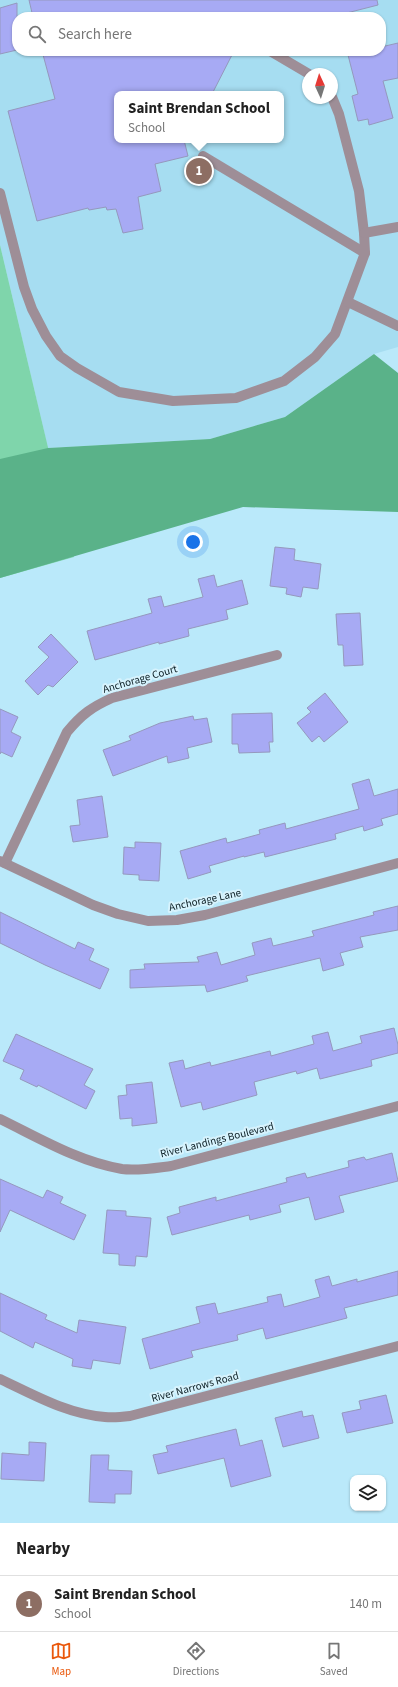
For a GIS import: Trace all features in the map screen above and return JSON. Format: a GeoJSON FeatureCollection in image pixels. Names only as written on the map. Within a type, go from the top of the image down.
{"type":"FeatureCollection","features":[{"type":"Feature","properties":{"kind":"street"},"geometry":{"type":"LineString","coordinates":[[279,56],[302,69]]}},
{"type":"Feature","properties":{"kind":"street"},"geometry":{"type":"LineString","coordinates":[[0,193],[24,287],[32,309],[46,336],[60,356],[119,392],[173,401],[236,398],[284,381],[314,357],[335,334],[365,253],[359,191],[335,104]]}},
{"type":"Feature","properties":{"kind":"street"},"geometry":{"type":"LineString","coordinates":[[203,156],[365,253]]}},
{"type":"Feature","properties":{"kind":"street"},"geometry":{"type":"LineString","coordinates":[[364,233],[398,227]]}},
{"type":"Feature","properties":{"kind":"street"},"geometry":{"type":"LineString","coordinates":[[348,302],[398,326]]}},
{"type":"Feature","properties":{"kind":"street","name":"Anchorage Court"},"geometry":{"type":"LineString","coordinates":[[2,862],[67,732],[80,716],[94,706],[112,698],[277,655]]}},
{"type":"Feature","properties":{"kind":"street","name":"Anchorage Lane"},"geometry":{"type":"LineString","coordinates":[[2,862],[93,905],[118,914],[148,922],[177,920],[205,915],[398,864]]}},
{"type":"Feature","properties":{"kind":"street","name":"River Landings Boulevard"},"geometry":{"type":"LineString","coordinates":[[0,1119],[76,1156],[122,1169],[146,1169],[170,1166],[398,1106]]}},
{"type":"Feature","properties":{"kind":"street","name":"River Narrows Road"},"geometry":{"type":"LineString","coordinates":[[0,1379],[59,1407],[82,1414],[106,1418],[130,1416],[398,1346]]}},
{"type":"Feature","properties":{"kind":"shaded area"},"geometry":{"type":"Polygon","coordinates":[[[0,0],[398,0],[398,347],[374,354],[285,417],[210,439],[48,448],[0,245],[0,0]]]}},
{"type":"Feature","properties":{"kind":"green space"},"geometry":{"type":"Polygon","coordinates":[[[0,245],[74,557],[0,578],[0,245]]]}},
{"type":"Feature","properties":{"kind":"green space"},"geometry":{"type":"Polygon","coordinates":[[[374,354],[398,373],[398,512],[243,507],[0,578],[0,459],[48,448],[210,439],[285,417],[374,354]]]}},
{"type":"Feature","properties":{"kind":"building"},"geometry":{"type":"Polygon","coordinates":[[[29,0],[377,0],[378,5],[351,12],[32,12],[29,0]]]}},
{"type":"Feature","properties":{"kind":"building"},"geometry":{"type":"Polygon","coordinates":[[[17,3],[17,12],[12,12],[12,51],[0,54],[0,8],[17,3]]]}},
{"type":"Feature","properties":{"kind":"building"},"geometry":{"type":"Polygon","coordinates":[[[398,43],[398,78],[383,81],[393,118],[369,125],[368,119],[358,121],[352,96],[358,94],[348,56],[386,56],[386,46],[398,43]]]}},
{"type":"Feature","properties":{"kind":"building"},"geometry":{"type":"Polygon","coordinates":[[[43,56],[231,56],[214,91],[114,91],[114,143],[185,143],[188,156],[155,164],[161,191],[138,197],[143,229],[123,233],[116,209],[107,210],[106,207],[89,210],[88,208],[37,221],[8,111],[55,99],[43,56]]]}},
{"type":"Feature","properties":{"kind":"building"},"geometry":{"type":"Polygon","coordinates":[[[275,547],[295,549],[294,560],[321,564],[318,589],[303,587],[301,597],[286,594],[287,588],[270,586],[275,547]]]}},
{"type":"Feature","properties":{"kind":"building"},"geometry":{"type":"Polygon","coordinates":[[[214,575],[217,587],[242,580],[248,604],[226,610],[228,619],[188,629],[189,636],[159,644],[159,642],[95,660],[87,631],[152,613],[148,599],[161,596],[164,607],[203,597],[198,579],[214,575]]]}},
{"type":"Feature","properties":{"kind":"building"},"geometry":{"type":"Polygon","coordinates":[[[360,613],[363,665],[344,666],[343,645],[338,645],[336,614],[360,613]]]}},
{"type":"Feature","properties":{"kind":"building"},"geometry":{"type":"Polygon","coordinates":[[[51,634],[78,662],[53,687],[48,685],[38,695],[25,681],[49,657],[38,647],[51,634]]]}},
{"type":"Feature","properties":{"kind":"building"},"geometry":{"type":"Polygon","coordinates":[[[325,693],[348,722],[324,742],[319,736],[312,742],[297,723],[311,712],[307,708],[325,693]]]}},
{"type":"Feature","properties":{"kind":"building"},"geometry":{"type":"Polygon","coordinates":[[[0,709],[18,717],[11,732],[21,737],[12,757],[1,752],[0,754],[0,709]]]}},
{"type":"Feature","properties":{"kind":"building"},"geometry":{"type":"Polygon","coordinates":[[[272,713],[273,742],[269,742],[270,752],[239,753],[238,744],[232,744],[232,714],[272,713]]]}},
{"type":"Feature","properties":{"kind":"building"},"geometry":{"type":"Polygon","coordinates":[[[193,716],[194,720],[207,718],[212,742],[187,748],[189,758],[168,763],[167,756],[113,776],[103,750],[131,740],[129,736],[160,723],[193,716]]]}},
{"type":"Feature","properties":{"kind":"building"},"geometry":{"type":"Polygon","coordinates":[[[369,779],[374,796],[398,789],[398,814],[381,819],[383,825],[364,831],[363,826],[335,834],[336,839],[265,857],[264,852],[244,856],[209,866],[211,872],[188,879],[180,851],[226,838],[227,843],[260,834],[259,830],[285,823],[286,829],[359,809],[352,784],[369,779]]]}},
{"type":"Feature","properties":{"kind":"building"},"geometry":{"type":"Polygon","coordinates":[[[102,796],[108,837],[73,842],[70,826],[80,825],[77,800],[102,796]]]}},
{"type":"Feature","properties":{"kind":"building"},"geometry":{"type":"Polygon","coordinates":[[[135,842],[161,843],[159,881],[139,880],[139,875],[123,874],[124,847],[135,848],[135,842]]]}},
{"type":"Feature","properties":{"kind":"building"},"geometry":{"type":"Polygon","coordinates":[[[398,906],[398,930],[360,937],[363,947],[340,953],[344,965],[323,971],[320,958],[246,976],[248,981],[207,992],[205,985],[130,988],[130,970],[145,969],[144,964],[199,962],[197,957],[217,952],[221,965],[255,955],[252,943],[271,938],[273,946],[314,936],[312,931],[374,915],[373,912],[398,906]]]}},
{"type":"Feature","properties":{"kind":"building"},"geometry":{"type":"Polygon","coordinates":[[[0,912],[75,949],[78,942],[94,949],[89,960],[109,969],[100,989],[0,943],[0,912]]]}},
{"type":"Feature","properties":{"kind":"building"},"geometry":{"type":"Polygon","coordinates":[[[394,1028],[398,1045],[398,1053],[371,1060],[372,1066],[320,1079],[317,1068],[297,1074],[296,1071],[254,1082],[257,1095],[203,1110],[201,1102],[181,1107],[169,1063],[183,1060],[185,1069],[210,1062],[211,1066],[270,1051],[271,1056],[314,1044],[312,1036],[328,1032],[333,1051],[362,1043],[360,1036],[394,1028]]]}},
{"type":"Feature","properties":{"kind":"building"},"geometry":{"type":"Polygon","coordinates":[[[16,1034],[93,1069],[84,1085],[95,1091],[86,1109],[38,1085],[37,1087],[20,1079],[24,1070],[3,1061],[16,1034]]]}},
{"type":"Feature","properties":{"kind":"building"},"geometry":{"type":"Polygon","coordinates":[[[152,1082],[157,1123],[132,1126],[132,1118],[120,1119],[118,1096],[127,1095],[126,1085],[152,1082]]]}},
{"type":"Feature","properties":{"kind":"building"},"geometry":{"type":"Polygon","coordinates":[[[392,1153],[398,1181],[339,1196],[344,1212],[315,1220],[309,1197],[279,1205],[281,1212],[250,1220],[249,1215],[172,1235],[167,1217],[180,1213],[179,1207],[216,1197],[216,1201],[287,1182],[286,1178],[305,1173],[307,1178],[349,1167],[348,1161],[364,1157],[366,1160],[392,1153]]]}},
{"type":"Feature","properties":{"kind":"building"},"geometry":{"type":"Polygon","coordinates":[[[0,1179],[43,1198],[47,1190],[63,1197],[60,1203],[86,1215],[74,1240],[10,1210],[0,1232],[0,1179]]]}},
{"type":"Feature","properties":{"kind":"building"},"geometry":{"type":"Polygon","coordinates":[[[107,1210],[126,1211],[126,1216],[151,1218],[147,1257],[136,1256],[135,1266],[119,1265],[119,1254],[103,1253],[107,1210]]]}},
{"type":"Feature","properties":{"kind":"building"},"geometry":{"type":"Polygon","coordinates":[[[398,1271],[398,1295],[344,1308],[347,1318],[266,1339],[263,1328],[237,1335],[238,1340],[191,1351],[193,1357],[150,1369],[142,1339],[200,1323],[196,1307],[215,1303],[218,1314],[268,1302],[267,1297],[281,1294],[284,1307],[320,1297],[315,1280],[329,1276],[332,1286],[357,1279],[357,1282],[398,1271]]]}},
{"type":"Feature","properties":{"kind":"building"},"geometry":{"type":"Polygon","coordinates":[[[0,1293],[47,1315],[45,1319],[77,1333],[79,1320],[126,1327],[120,1364],[93,1360],[91,1369],[72,1366],[73,1359],[35,1342],[33,1348],[0,1331],[0,1293]]]}},
{"type":"Feature","properties":{"kind":"building"},"geometry":{"type":"Polygon","coordinates":[[[386,1395],[393,1423],[347,1433],[342,1413],[361,1409],[359,1401],[386,1395]]]}},
{"type":"Feature","properties":{"kind":"building"},"geometry":{"type":"Polygon","coordinates":[[[302,1411],[303,1417],[313,1415],[319,1438],[283,1447],[275,1418],[302,1411]]]}},
{"type":"Feature","properties":{"kind":"building"},"geometry":{"type":"Polygon","coordinates":[[[236,1429],[240,1446],[262,1440],[271,1476],[231,1487],[224,1458],[158,1474],[153,1455],[168,1452],[166,1446],[236,1429]]]}},
{"type":"Feature","properties":{"kind":"building"},"geometry":{"type":"Polygon","coordinates":[[[29,1442],[46,1443],[44,1481],[1,1479],[2,1453],[29,1455],[29,1442]]]}},
{"type":"Feature","properties":{"kind":"building"},"geometry":{"type":"Polygon","coordinates":[[[91,1455],[109,1455],[108,1470],[132,1471],[131,1494],[115,1494],[115,1503],[89,1502],[91,1455]]]}},
{"type":"Feature","properties":{"kind":"place","name":"Saint Brendan School"},"geometry":{"type":"Point","coordinates":[199,171]}}]}
